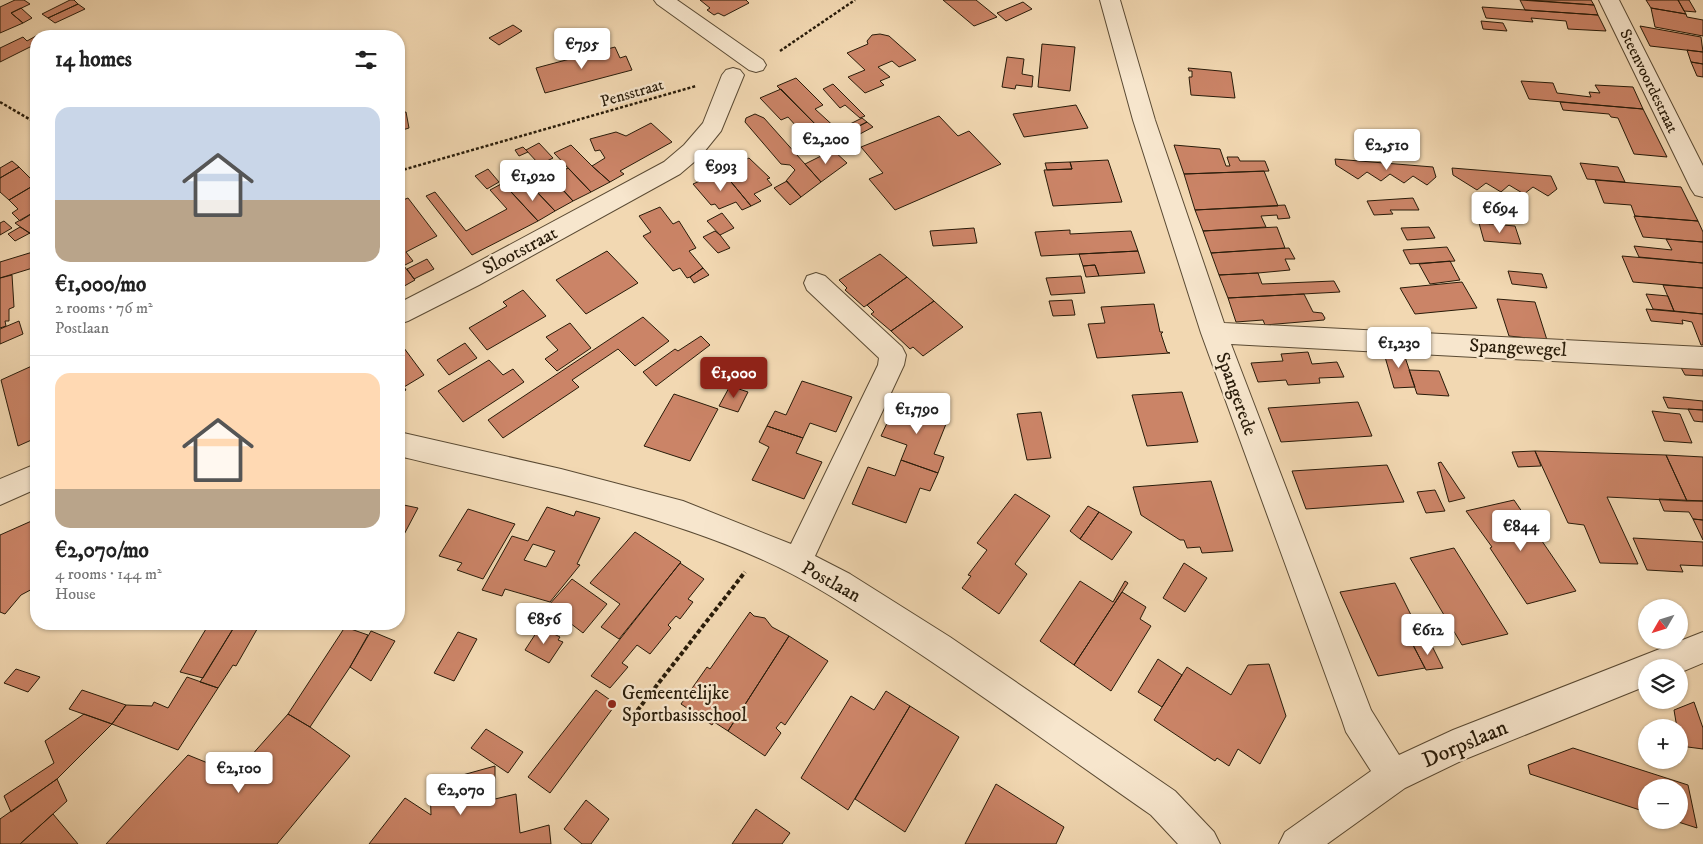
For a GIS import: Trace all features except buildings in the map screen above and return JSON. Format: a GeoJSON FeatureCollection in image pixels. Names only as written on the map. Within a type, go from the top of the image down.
{"type":"FeatureCollection","features":[{"type":"Feature","properties":{"kind":"street"},"geometry":{"type":"LineString","coordinates":[[664,0],[756,65]]}},
{"type":"Feature","properties":{"kind":"street","name":"Spangerede"},"geometry":{"type":"LineString","coordinates":[[1110,0],[1144,120],[1214,333],[1358,720],[1393,776]]}},
{"type":"Feature","properties":{"kind":"street","name":"Steenvoordestraat"},"geometry":{"type":"LineString","coordinates":[[1609,0],[1703,189]]}},
{"type":"Feature","properties":{"kind":"street","name":"Slootstraat"},"geometry":{"type":"LineString","coordinates":[[405,311],[470,278],[672,168],[692,151],[714,126],[733,75]]}},
{"type":"Feature","properties":{"kind":"street"},"geometry":{"type":"LineString","coordinates":[[797,563],[892,365],[893,355],[816,283]]}},
{"type":"Feature","properties":{"kind":"street","name":"Spangewegel"},"geometry":{"type":"LineString","coordinates":[[1214,333],[1703,358]]}},
{"type":"Feature","properties":{"kind":"street","name":"Postlaan"},"geometry":{"type":"LineString","coordinates":[[405,445],[561,482],[683,514],[764,547],[839,584],[889,615],[1163,803],[1202,844]]}},
{"type":"Feature","properties":{"kind":"street"},"geometry":{"type":"LineString","coordinates":[[0,492],[30,479]]}},
{"type":"Feature","properties":{"kind":"street"},"geometry":{"type":"LineString","coordinates":[[1674,659],[1703,647]]}},
{"type":"Feature","properties":{"kind":"street","name":"Dorpslaan"},"geometry":{"type":"LineString","coordinates":[[1297,844],[1393,776],[1453,747],[1638,673]]}},
{"type":"Feature","properties":{"kind":"path"},"geometry":{"type":"LineString","coordinates":[[756,65],[788,47],[855,0]]}},
{"type":"Feature","properties":{"kind":"path","name":"Pensstraat"},"geometry":{"type":"LineString","coordinates":[[405,169],[733,75]]}},
{"type":"Feature","properties":{"kind":"path"},"geometry":{"type":"LineString","coordinates":[[0,102],[30,120]]}},
{"type":"Feature","properties":{"kind":"path"},"geometry":{"type":"LineString","coordinates":[[634,716],[764,547]]}},
{"type":"Feature","properties":{"kind":"place","name":"Gemeentelijke Sportbasisschool"},"geometry":{"type":"Point","coordinates":[612,704]}}]}
